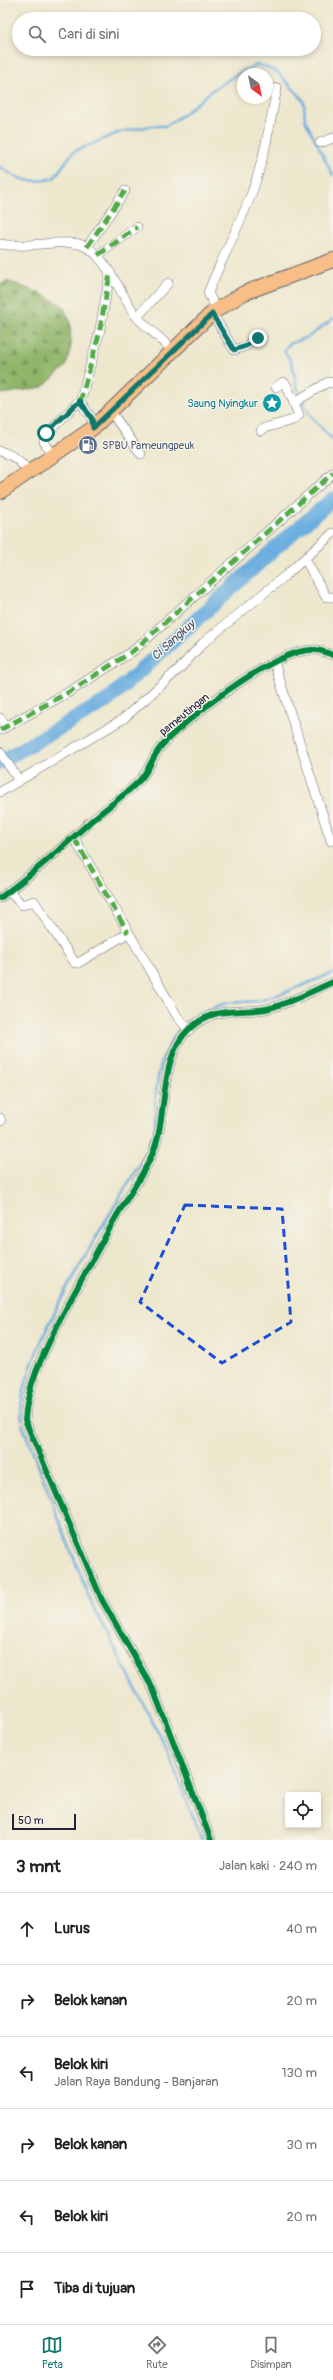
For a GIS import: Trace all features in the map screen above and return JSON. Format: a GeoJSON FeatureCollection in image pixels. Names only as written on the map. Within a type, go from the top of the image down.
{"type":"FeatureCollection","features":[{"type":"Feature","properties":{"kind":"main road"},"geometry":{"type":"LineString","coordinates":[[0,492],[93,428],[112,412],[171,352],[214,312],[244,294],[333,260]]}},
{"type":"Feature","properties":{"kind":"street"},"geometry":{"type":"LineString","coordinates":[[258,338],[246,346],[234,350],[214,312],[208,293],[242,216],[259,170],[270,132],[277,88]]}},
{"type":"Feature","properties":{"kind":"street"},"geometry":{"type":"LineString","coordinates":[[320,143],[333,138]]}},
{"type":"Feature","properties":{"kind":"street"},"geometry":{"type":"LineString","coordinates":[[87,247],[125,191]]}},
{"type":"Feature","properties":{"kind":"street"},"geometry":{"type":"LineString","coordinates":[[98,256],[137,227]]}},
{"type":"Feature","properties":{"kind":"street"},"geometry":{"type":"LineString","coordinates":[[0,244],[13,246],[67,243],[87,247],[98,256],[137,316],[168,346],[171,352]]}},
{"type":"Feature","properties":{"kind":"street"},"geometry":{"type":"LineString","coordinates":[[49,459],[49,449],[44,442],[45,435],[80,401],[99,334],[110,274]]}},
{"type":"Feature","properties":{"kind":"street"},"geometry":{"type":"LineString","coordinates":[[137,316],[168,283]]}},
{"type":"Feature","properties":{"kind":"street"},"geometry":{"type":"LineString","coordinates":[[299,400],[328,382],[333,384]]}},
{"type":"Feature","properties":{"kind":"street"},"geometry":{"type":"LineString","coordinates":[[260,431],[264,428],[293,420],[299,412],[299,400],[284,383],[276,387]]}},
{"type":"Feature","properties":{"kind":"street"},"geometry":{"type":"LineString","coordinates":[[80,401],[92,419],[93,428]]}},
{"type":"Feature","properties":{"kind":"street"},"geometry":{"type":"LineString","coordinates":[[112,412],[141,454]]}},
{"type":"Feature","properties":{"kind":"street"},"geometry":{"type":"LineString","coordinates":[[0,451],[10,454],[24,464],[29,473]]}},
{"type":"Feature","properties":{"kind":"street"},"geometry":{"type":"LineString","coordinates":[[0,718],[4,728],[69,692],[133,651],[333,473]]}},
{"type":"Feature","properties":{"kind":"street"},"geometry":{"type":"LineString","coordinates":[[0,792],[17,778],[123,719],[180,668],[203,643],[305,559],[333,533]]}},
{"type":"Feature","properties":{"kind":"street"},"geometry":{"type":"LineString","coordinates":[[305,559],[326,597],[333,597]]}},
{"type":"Feature","properties":{"kind":"street","name":"pameutingan"},"geometry":{"type":"LineString","coordinates":[[0,898],[74,838],[140,780],[162,745],[171,735],[232,689],[274,662],[295,653],[310,650],[321,650],[333,655]]}},
{"type":"Feature","properties":{"kind":"street"},"geometry":{"type":"LineString","coordinates":[[274,662],[331,842]]}},
{"type":"Feature","properties":{"kind":"street"},"geometry":{"type":"LineString","coordinates":[[0,752],[17,778]]}},
{"type":"Feature","properties":{"kind":"street"},"geometry":{"type":"LineString","coordinates":[[74,838],[128,933],[186,1026]]}},
{"type":"Feature","properties":{"kind":"street"},"geometry":{"type":"LineString","coordinates":[[9,891],[21,904],[34,901],[75,963],[80,962],[128,933]]}},
{"type":"Feature","properties":{"kind":"street"},"geometry":{"type":"LineString","coordinates":[[212,1840],[152,1689],[102,1600],[25,1420],[32,1386],[54,1333],[94,1256],[151,1158],[161,1125],[167,1080],[176,1047],[186,1026],[210,1015],[231,1010],[266,1009],[291,1001],[333,982]]}},
{"type":"Feature","properties":{"kind":"highlighted area"},"geometry":{"type":"Polygon","coordinates":[[[185,1205],[282,1209],[291,1322],[222,1363],[140,1302],[185,1205]]]}},
{"type":"Feature","properties":{"kind":"green space"},"geometry":{"type":"Polygon","coordinates":[[[7,281],[40,293],[63,306],[70,321],[71,346],[66,366],[43,387],[2,394],[0,393],[0,285],[7,281]]]}},
{"type":"Feature","properties":{"kind":"waterway"},"geometry":{"type":"LineString","coordinates":[[0,167],[26,180],[38,181],[54,178],[73,152],[120,132],[150,126],[166,126],[184,114],[211,91],[239,73],[256,65],[264,66],[277,72],[304,102],[305,120],[333,175]]}},
{"type":"Feature","properties":{"kind":"waterway"},"geometry":{"type":"LineString","coordinates":[[333,319],[308,337],[289,344],[284,351],[292,364],[303,403],[315,421],[333,440]]}},
{"type":"Feature","properties":{"kind":"waterway","name":"Ci Sangkuy"},"geometry":{"type":"LineString","coordinates":[[0,762],[108,700],[283,541],[333,499]]}},
{"type":"Feature","properties":{"kind":"waterway"},"geometry":{"type":"LineString","coordinates":[[186,1023],[209,1009],[226,1003],[259,1001],[284,993],[333,973]]}},
{"type":"Feature","properties":{"kind":"waterway"},"geometry":{"type":"LineString","coordinates":[[155,1131],[155,1103],[158,1076],[167,1049],[173,1037],[182,1026]]}},
{"type":"Feature","properties":{"kind":"waterway"},"geometry":{"type":"LineString","coordinates":[[22,1419],[23,1394],[33,1361],[49,1323],[93,1242],[150,1147],[153,1137]]}},
{"type":"Feature","properties":{"kind":"waterway"},"geometry":{"type":"LineString","coordinates":[[22,1424],[90,1600],[167,1750],[202,1840]]}},
{"type":"Feature","properties":{"kind":"marked path"},"geometry":{"type":"LineString","coordinates":[[87,247],[125,191]]}},
{"type":"Feature","properties":{"kind":"marked path"},"geometry":{"type":"LineString","coordinates":[[98,255],[137,227]]}},
{"type":"Feature","properties":{"kind":"marked path"},"geometry":{"type":"LineString","coordinates":[[46,433],[81,399],[99,334],[110,274]]}},
{"type":"Feature","properties":{"kind":"marked path"},"geometry":{"type":"LineString","coordinates":[[80,401],[92,419],[93,428]]}},
{"type":"Feature","properties":{"kind":"marked path"},"geometry":{"type":"LineString","coordinates":[[0,730],[69,692],[133,651],[333,473]]}},
{"type":"Feature","properties":{"kind":"marked path"},"geometry":{"type":"LineString","coordinates":[[74,838],[128,933]]}},
{"type":"Feature","properties":{"kind":"cycle path"},"geometry":{"type":"LineString","coordinates":[[0,898],[35,871],[139,781],[143,777],[160,747],[176,731],[211,702],[254,673],[294,653],[313,650],[322,651],[333,655]]}},
{"type":"Feature","properties":{"kind":"cycle path"},"geometry":{"type":"LineString","coordinates":[[211,1840],[153,1689],[102,1600],[25,1420],[26,1407],[33,1380],[55,1330],[120,1210],[151,1157],[160,1126],[172,1056],[179,1042],[189,1029],[208,1016],[217,1013],[275,1007],[292,1001],[333,982]]}},
{"type":"Feature","properties":{"kind":"place","name":"Saung Nyingkur"},"geometry":{"type":"Point","coordinates":[272,403]}},
{"type":"Feature","properties":{"kind":"place","name":"SPBU Pameungpeuk"},"geometry":{"type":"Point","coordinates":[88,445]}},
{"type":"Feature","properties":{"kind":"route"},"geometry":{"type":"LineString","coordinates":[[46,433],[80,401],[92,419],[93,428],[112,412],[193,330],[212,314],[234,350],[246,346],[258,338]]}}]}
